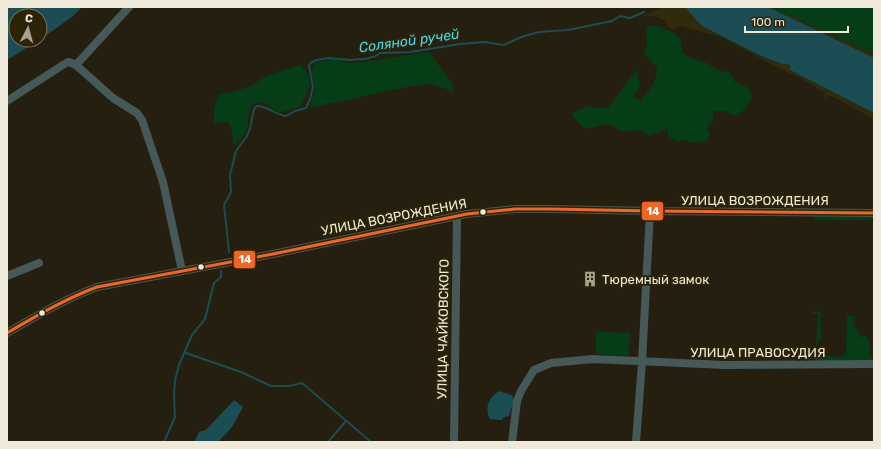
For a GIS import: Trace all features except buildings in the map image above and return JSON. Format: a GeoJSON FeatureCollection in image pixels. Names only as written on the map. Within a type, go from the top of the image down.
{"type":"FeatureCollection","features":[{"type":"Feature","properties":{"kind":"street"},"geometry":{"type":"LineString","coordinates":[[76,65],[129,7]]}},
{"type":"Feature","properties":{"kind":"street"},"geometry":{"type":"LineString","coordinates":[[7,101],[66,63],[70,62],[76,65],[113,98],[137,113],[142,120],[163,182],[182,271]]}},
{"type":"Feature","properties":{"kind":"street","name":"УЛИЦА ВОЗРОЖДЕНИЯ"},"geometry":{"type":"LineString","coordinates":[[7,334],[58,304],[97,287],[493,211],[515,209],[874,213]]}},
{"type":"Feature","properties":{"kind":"street"},"geometry":{"type":"LineString","coordinates":[[636,442],[650,211]]}},
{"type":"Feature","properties":{"kind":"street","name":"УЛИЦА ЧАЙКОВСКОГО"},"geometry":{"type":"LineString","coordinates":[[454,442],[457,217]]}},
{"type":"Feature","properties":{"kind":"street"},"geometry":{"type":"LineString","coordinates":[[7,276],[40,263]]}},
{"type":"Feature","properties":{"kind":"street","name":"УЛИЦА ПРАВОСУДИЯ"},"geometry":{"type":"LineString","coordinates":[[512,442],[517,401],[534,370],[551,363],[593,359],[725,365],[874,364]]}},
{"type":"Feature","properties":{"kind":"green space"},"geometry":{"type":"Polygon","coordinates":[[[772,7],[874,7],[874,54],[813,26],[804,24],[798,18],[779,12],[772,7]]]}},
{"type":"Feature","properties":{"kind":"green space"},"geometry":{"type":"Polygon","coordinates":[[[651,25],[667,29],[678,36],[681,39],[681,52],[693,59],[707,63],[718,70],[730,73],[735,82],[749,88],[752,98],[746,108],[736,116],[724,111],[713,111],[713,121],[707,127],[710,135],[705,141],[693,143],[683,140],[677,142],[668,136],[667,129],[649,136],[640,130],[622,132],[610,125],[589,129],[580,125],[572,114],[586,106],[597,108],[609,107],[637,69],[640,88],[633,97],[641,101],[653,84],[657,72],[657,68],[644,54],[647,46],[646,27],[651,25]]]}},
{"type":"Feature","properties":{"kind":"green space"},"geometry":{"type":"Polygon","coordinates":[[[429,52],[452,83],[453,94],[449,90],[431,84],[406,87],[310,108],[315,89],[312,70],[315,63],[327,60],[337,60],[350,63],[365,62],[429,52]]]}},
{"type":"Feature","properties":{"kind":"green space"},"geometry":{"type":"Polygon","coordinates":[[[299,65],[305,70],[309,80],[306,96],[300,107],[279,112],[264,103],[260,102],[253,105],[249,110],[246,132],[233,145],[233,136],[229,122],[214,123],[214,109],[219,94],[233,92],[251,86],[264,77],[299,65]]]}},
{"type":"Feature","properties":{"kind":"green space"},"geometry":{"type":"Polygon","coordinates":[[[814,216],[873,218],[871,220],[814,220],[814,216]]]}},
{"type":"Feature","properties":{"kind":"green space"},"geometry":{"type":"Polygon","coordinates":[[[813,311],[820,312],[822,315],[820,317],[821,338],[817,346],[819,355],[842,357],[843,355],[846,355],[847,315],[856,317],[853,322],[861,338],[867,336],[870,346],[869,353],[872,357],[870,363],[815,363],[818,314],[812,314],[813,311]]]}},
{"type":"Feature","properties":{"kind":"green space"},"geometry":{"type":"Polygon","coordinates":[[[596,332],[630,333],[629,356],[597,354],[596,332]]]}},
{"type":"Feature","properties":{"kind":"sand"},"geometry":{"type":"Polygon","coordinates":[[[686,7],[702,26],[759,55],[781,64],[792,66],[794,72],[874,113],[874,119],[831,96],[828,96],[824,101],[825,93],[800,78],[780,69],[721,37],[679,26],[673,30],[667,27],[667,22],[654,16],[645,17],[643,15],[662,8],[686,7]]]}},
{"type":"Feature","properties":{"kind":"sand"},"geometry":{"type":"Polygon","coordinates":[[[768,7],[772,7],[779,12],[798,18],[804,24],[813,26],[874,54],[874,58],[768,7]]]}},
{"type":"Feature","properties":{"kind":"water"},"geometry":{"type":"Polygon","coordinates":[[[7,7],[82,7],[73,16],[48,34],[48,8],[8,8],[8,48],[26,48],[7,60],[7,7]]]}},
{"type":"Feature","properties":{"kind":"water"},"geometry":{"type":"Polygon","coordinates":[[[686,7],[768,7],[874,58],[874,113],[794,72],[789,69],[791,66],[759,55],[702,26],[686,7]]]}},
{"type":"Feature","properties":{"kind":"water"},"geometry":{"type":"Polygon","coordinates":[[[499,391],[512,395],[514,400],[509,416],[504,417],[502,420],[490,419],[487,411],[488,403],[495,393],[499,391]]]}},
{"type":"Feature","properties":{"kind":"water"},"geometry":{"type":"Polygon","coordinates":[[[234,400],[243,407],[232,427],[218,442],[194,442],[199,432],[206,430],[234,400]]]}},
{"type":"Feature","properties":{"kind":"waterway","name":"Соляной ручей"},"geometry":{"type":"LineString","coordinates":[[229,252],[224,205],[231,192],[230,175],[236,151],[247,136],[254,109],[257,106],[261,106],[286,116],[295,111],[306,108],[313,87],[309,65],[312,62],[328,58],[350,60],[365,59],[376,56],[380,53],[410,52],[460,44],[484,42],[504,45],[521,37],[539,32],[568,30],[612,21],[620,16],[630,18],[644,12]]}},
{"type":"Feature","properties":{"kind":"waterway","name":"Соляной ручей"},"geometry":{"type":"LineString","coordinates":[[164,442],[175,417],[175,380],[179,365],[192,335],[205,319],[214,283],[221,277],[221,271]]}},
{"type":"Feature","properties":{"kind":"waterway"},"geometry":{"type":"LineString","coordinates":[[186,353],[241,372],[271,386],[289,386],[302,383],[371,442]]}},
{"type":"Feature","properties":{"kind":"waterway"},"geometry":{"type":"LineString","coordinates":[[328,442],[346,421]]}},
{"type":"Feature","properties":{"kind":"transit line","name":"14"},"geometry":{"type":"LineString","coordinates":[[7,333],[62,302],[97,287],[273,254],[467,214],[515,209],[874,213]]}},
{"type":"Feature","properties":{"kind":"place","name":"Тюремный замок"},"geometry":{"type":"Point","coordinates":[590,279]}}]}
